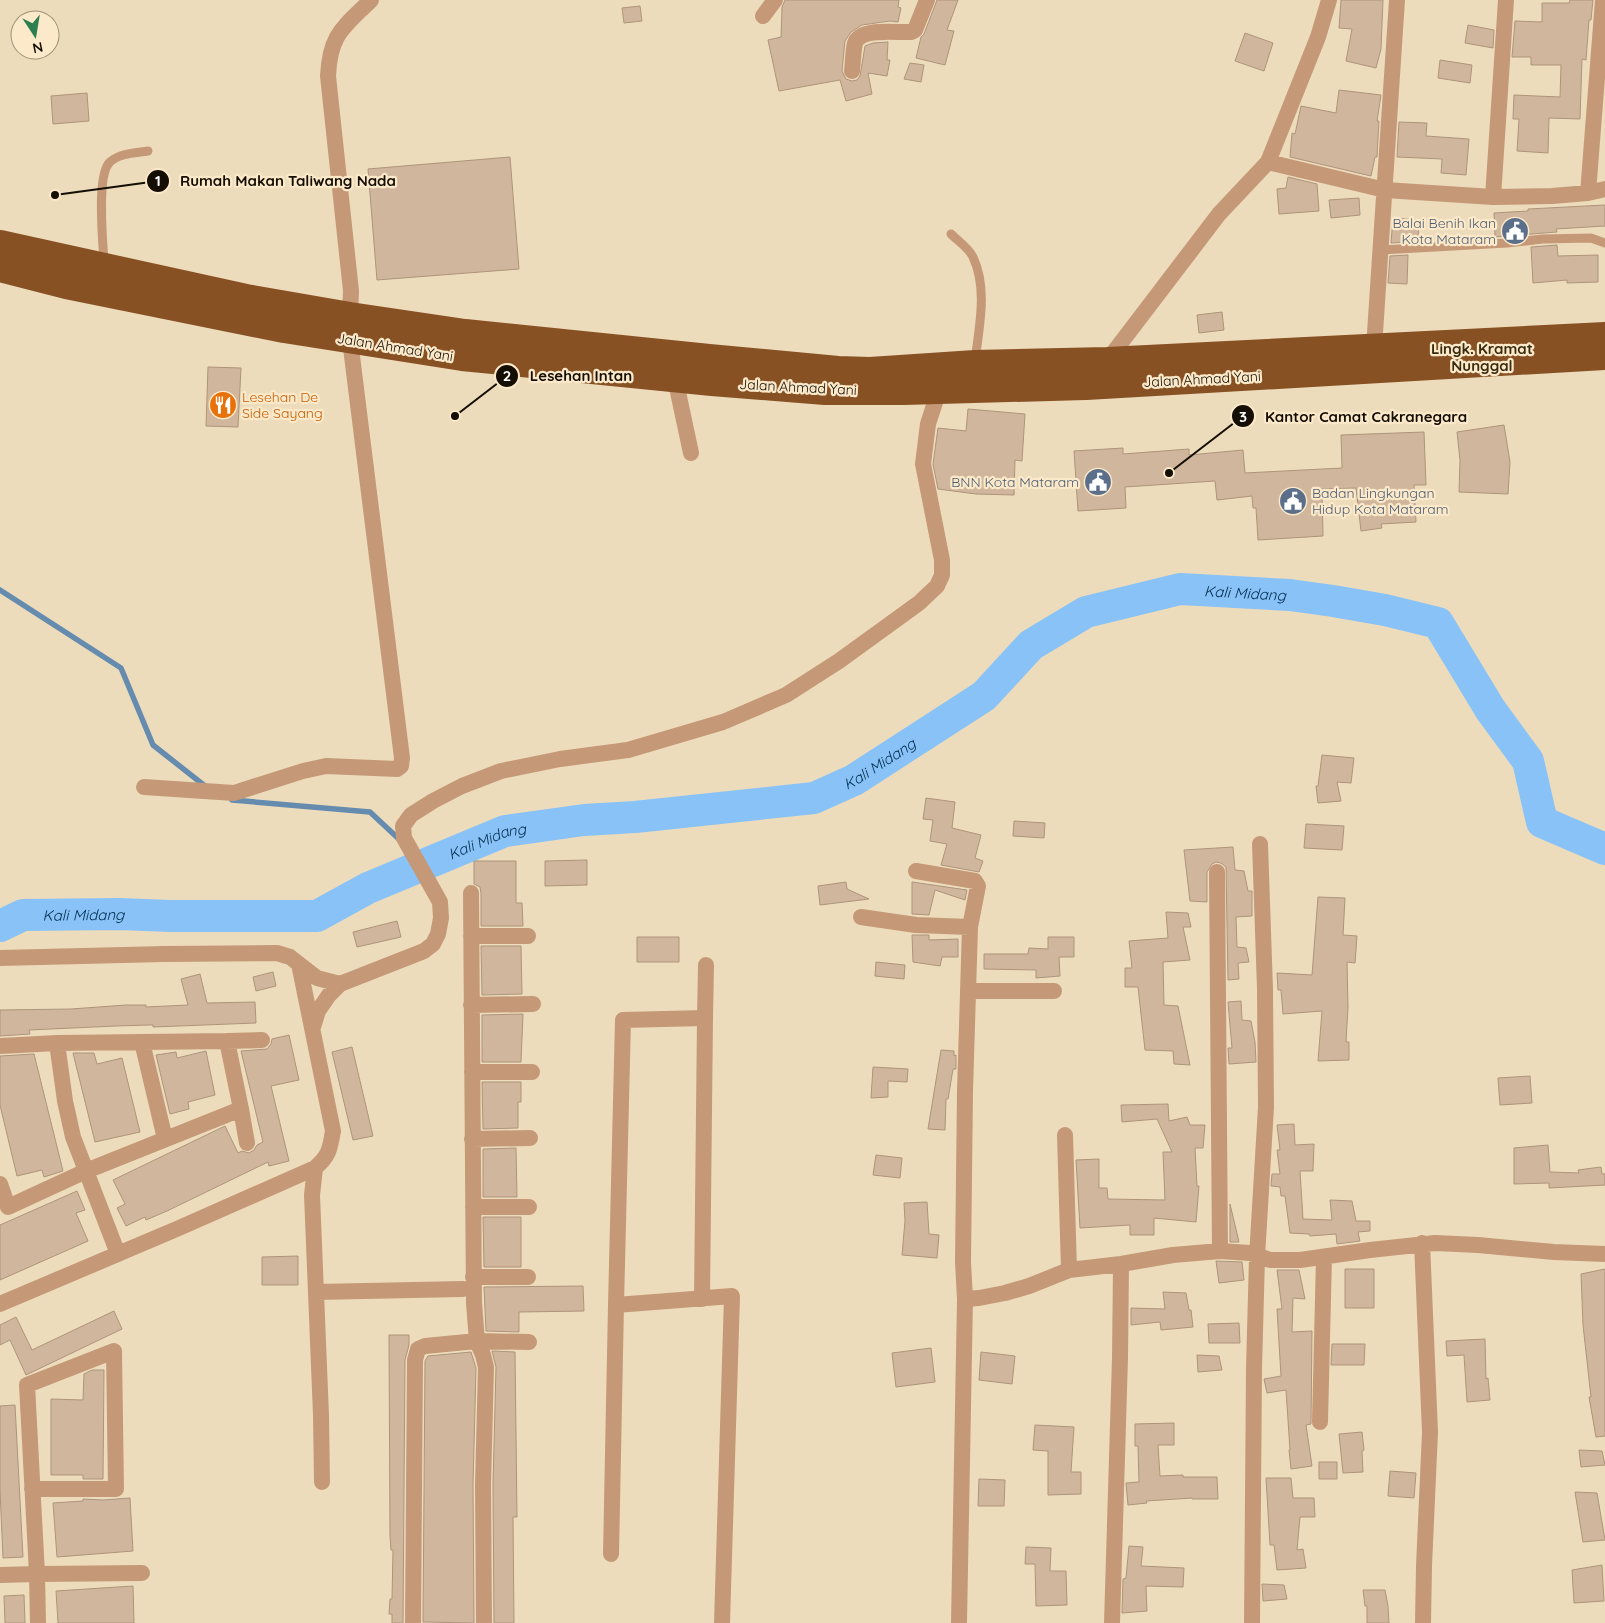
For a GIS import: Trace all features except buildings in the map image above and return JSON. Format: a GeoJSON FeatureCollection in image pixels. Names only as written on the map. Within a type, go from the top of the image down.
{"type":"FeatureCollection","features":[{"type":"Feature","properties":{"kind":"highway"},"geometry":{"type":"LineString","coordinates":[[0,244],[246,298],[350,328]]}},
{"type":"Feature","properties":{"kind":"highway","name":"Jalan Ahmad Yani"},"geometry":{"type":"LineString","coordinates":[[0,268],[75,287],[284,329],[350,328],[676,378],[825,391],[939,390],[1050,374],[1191,380],[1605,356]]}},
{"type":"Feature","properties":{"kind":"highway"},"geometry":{"type":"LineString","coordinates":[[463,345],[710,358],[838,370],[870,371],[975,364],[1050,374],[1107,361],[1605,336]]}},
{"type":"Feature","properties":{"kind":"street"},"geometry":{"type":"LineString","coordinates":[[144,787],[234,794],[303,771],[326,766],[397,768],[401,766],[402,758],[350,328],[351,291],[328,76],[330,55],[336,37],[371,0]]}},
{"type":"Feature","properties":{"kind":"street"},"geometry":{"type":"LineString","coordinates":[[762,16],[775,0]]}},
{"type":"Feature","properties":{"kind":"street"},"geometry":{"type":"LineString","coordinates":[[852,71],[855,44],[858,38],[871,32],[912,32],[915,30],[927,0]]}},
{"type":"Feature","properties":{"kind":"street"},"geometry":{"type":"LineString","coordinates":[[1107,361],[1219,214],[1268,162],[1318,37],[1329,0]]}},
{"type":"Feature","properties":{"kind":"street"},"geometry":{"type":"LineString","coordinates":[[1374,348],[1386,190],[1397,0]]}},
{"type":"Feature","properties":{"kind":"street"},"geometry":{"type":"LineString","coordinates":[[1493,197],[1506,0]]}},
{"type":"Feature","properties":{"kind":"street"},"geometry":{"type":"LineString","coordinates":[[1588,193],[1603,0]]}},
{"type":"Feature","properties":{"kind":"street"},"geometry":{"type":"LineString","coordinates":[[1268,162],[1386,190],[1493,197],[1552,196],[1588,193],[1605,189]]}},
{"type":"Feature","properties":{"kind":"street"},"geometry":{"type":"LineString","coordinates":[[676,378],[691,453]]}},
{"type":"Feature","properties":{"kind":"street"},"geometry":{"type":"LineString","coordinates":[[313,1026],[318,1011],[329,995],[340,984],[424,951],[433,944],[438,934],[441,918],[440,902],[404,838],[403,826],[412,816],[440,797],[501,771],[560,759],[628,750],[723,722],[786,695],[839,661],[920,603],[937,586],[942,574],[942,560],[923,464],[928,424],[939,390]]}},
{"type":"Feature","properties":{"kind":"street"},"geometry":{"type":"LineString","coordinates":[[1252,1623],[1257,1257],[1266,1107],[1265,989],[1260,844]]}},
{"type":"Feature","properties":{"kind":"street"},"geometry":{"type":"LineString","coordinates":[[916,871],[977,882],[978,886],[970,927],[968,991],[963,1262],[965,1299],[958,1623]]}},
{"type":"Feature","properties":{"kind":"street"},"geometry":{"type":"LineString","coordinates":[[1217,872],[1220,1251]]}},
{"type":"Feature","properties":{"kind":"street"},"geometry":{"type":"LineString","coordinates":[[471,893],[473,1207],[468,1283],[477,1340],[486,1367],[483,1485],[484,1623]]}},
{"type":"Feature","properties":{"kind":"street"},"geometry":{"type":"LineString","coordinates":[[861,917],[916,925],[970,927]]}},
{"type":"Feature","properties":{"kind":"street"},"geometry":{"type":"LineString","coordinates":[[471,936],[528,936]]}},
{"type":"Feature","properties":{"kind":"street"},"geometry":{"type":"LineString","coordinates":[[0,958],[277,953],[290,957],[318,978],[340,984]]}},
{"type":"Feature","properties":{"kind":"street"},"geometry":{"type":"LineString","coordinates":[[0,1304],[315,1168],[326,1158],[331,1146],[333,1131],[299,964]]}},
{"type":"Feature","properties":{"kind":"street"},"geometry":{"type":"LineString","coordinates":[[702,1299],[706,965]]}},
{"type":"Feature","properties":{"kind":"street"},"geometry":{"type":"LineString","coordinates":[[968,991],[1054,991]]}},
{"type":"Feature","properties":{"kind":"street"},"geometry":{"type":"LineString","coordinates":[[471,1005],[534,1004]]}},
{"type":"Feature","properties":{"kind":"street"},"geometry":{"type":"LineString","coordinates":[[611,1554],[623,1020],[706,1018]]}},
{"type":"Feature","properties":{"kind":"street"},"geometry":{"type":"LineString","coordinates":[[0,1046],[57,1042],[262,1040]]}},
{"type":"Feature","properties":{"kind":"street"},"geometry":{"type":"LineString","coordinates":[[227,1041],[247,1143]]}},
{"type":"Feature","properties":{"kind":"street"},"geometry":{"type":"LineString","coordinates":[[57,1042],[65,1101],[73,1137],[118,1254]]}},
{"type":"Feature","properties":{"kind":"street"},"geometry":{"type":"LineString","coordinates":[[142,1042],[166,1139]]}},
{"type":"Feature","properties":{"kind":"street"},"geometry":{"type":"LineString","coordinates":[[472,1072],[532,1072]]}},
{"type":"Feature","properties":{"kind":"street"},"geometry":{"type":"LineString","coordinates":[[0,1184],[4,1209],[86,1171],[240,1109]]}},
{"type":"Feature","properties":{"kind":"street"},"geometry":{"type":"LineString","coordinates":[[1065,1135],[1069,1270]]}},
{"type":"Feature","properties":{"kind":"street"},"geometry":{"type":"LineString","coordinates":[[472,1139],[530,1138]]}},
{"type":"Feature","properties":{"kind":"street"},"geometry":{"type":"LineString","coordinates":[[315,1168],[312,1196],[322,1482]]}},
{"type":"Feature","properties":{"kind":"street"},"geometry":{"type":"LineString","coordinates":[[473,1207],[529,1207]]}},
{"type":"Feature","properties":{"kind":"street"},"geometry":{"type":"LineString","coordinates":[[965,1299],[1015,1291],[1069,1270],[1173,1255],[1220,1251],[1238,1251],[1270,1260],[1300,1260],[1422,1243],[1605,1254]]}},
{"type":"Feature","properties":{"kind":"street"},"geometry":{"type":"LineString","coordinates":[[1422,1243],[1430,1432],[1423,1623]]}},
{"type":"Feature","properties":{"kind":"street"},"geometry":{"type":"LineString","coordinates":[[1320,1422],[1324,1257]]}},
{"type":"Feature","properties":{"kind":"street"},"geometry":{"type":"LineString","coordinates":[[1112,1623],[1121,1264]]}},
{"type":"Feature","properties":{"kind":"street"},"geometry":{"type":"LineString","coordinates":[[316,1292],[468,1283],[528,1277]]}},
{"type":"Feature","properties":{"kind":"street"},"geometry":{"type":"LineString","coordinates":[[616,1304],[732,1296],[722,1623]]}},
{"type":"Feature","properties":{"kind":"street"},"geometry":{"type":"LineString","coordinates":[[413,1623],[415,1360],[418,1349],[421,1347],[477,1340],[529,1342]]}},
{"type":"Feature","properties":{"kind":"street"},"geometry":{"type":"LineString","coordinates":[[32,1489],[116,1489],[114,1351],[27,1385],[38,1623]]}},
{"type":"Feature","properties":{"kind":"street"},"geometry":{"type":"LineString","coordinates":[[0,1574],[142,1573]]}},
{"type":"Feature","properties":{"kind":"lane"},"geometry":{"type":"LineString","coordinates":[[104,268],[102,181],[109,163],[122,154],[148,151]]}},
{"type":"Feature","properties":{"kind":"lane"},"geometry":{"type":"LineString","coordinates":[[951,234],[972,255],[979,278],[982,297],[975,364]]}},
{"type":"Feature","properties":{"kind":"lane"},"geometry":{"type":"LineString","coordinates":[[1381,250],[1507,243],[1542,239],[1592,238],[1605,243]]}},
{"type":"Feature","properties":{"kind":"waterway","name":"Kali Midang"},"geometry":{"type":"LineString","coordinates":[[0,926],[23,915],[317,916],[368,888],[505,831],[584,820],[635,817],[814,798],[854,780],[984,696],[1031,645],[1086,612],[1180,589],[1290,595],[1385,610],[1438,623],[1490,709],[1528,761],[1542,822],[1605,849]]}},
{"type":"Feature","properties":{"kind":"waterway"},"geometry":{"type":"LineString","coordinates":[[0,590],[121,668],[153,745],[205,786]]}},
{"type":"Feature","properties":{"kind":"waterway"},"geometry":{"type":"LineString","coordinates":[[232,800],[370,812],[401,841]]}},
{"type":"Feature","properties":{"kind":"place","name":"Rumah Makan Taliwang Nada"},"geometry":{"type":"Point","coordinates":[55,195]}},
{"type":"Feature","properties":{"kind":"place","name":"Balai Benih Ikan Kota Mataram"},"geometry":{"type":"Point","coordinates":[1515,231]}},
{"type":"Feature","properties":{"kind":"place","name":"Lesehan De Side Sayang"},"geometry":{"type":"Point","coordinates":[223,405]}},
{"type":"Feature","properties":{"kind":"place","name":"Lesehan Intan"},"geometry":{"type":"Point","coordinates":[455,416]}},
{"type":"Feature","properties":{"kind":"place","name":"Kantor Camat Cakranegara"},"geometry":{"type":"Point","coordinates":[1169,473]}},
{"type":"Feature","properties":{"kind":"place","name":"BNN Kota Mataram"},"geometry":{"type":"Point","coordinates":[1098,482]}},
{"type":"Feature","properties":{"kind":"place","name":"Badan Lingkungan Hidup Kota Mataram"},"geometry":{"type":"Point","coordinates":[1293,501]}},
{"type":"Feature","properties":{"kind":"district","name":"Lingk. Kramat Nunggal"},"geometry":{"type":"Point","coordinates":[1482,356]}}]}
